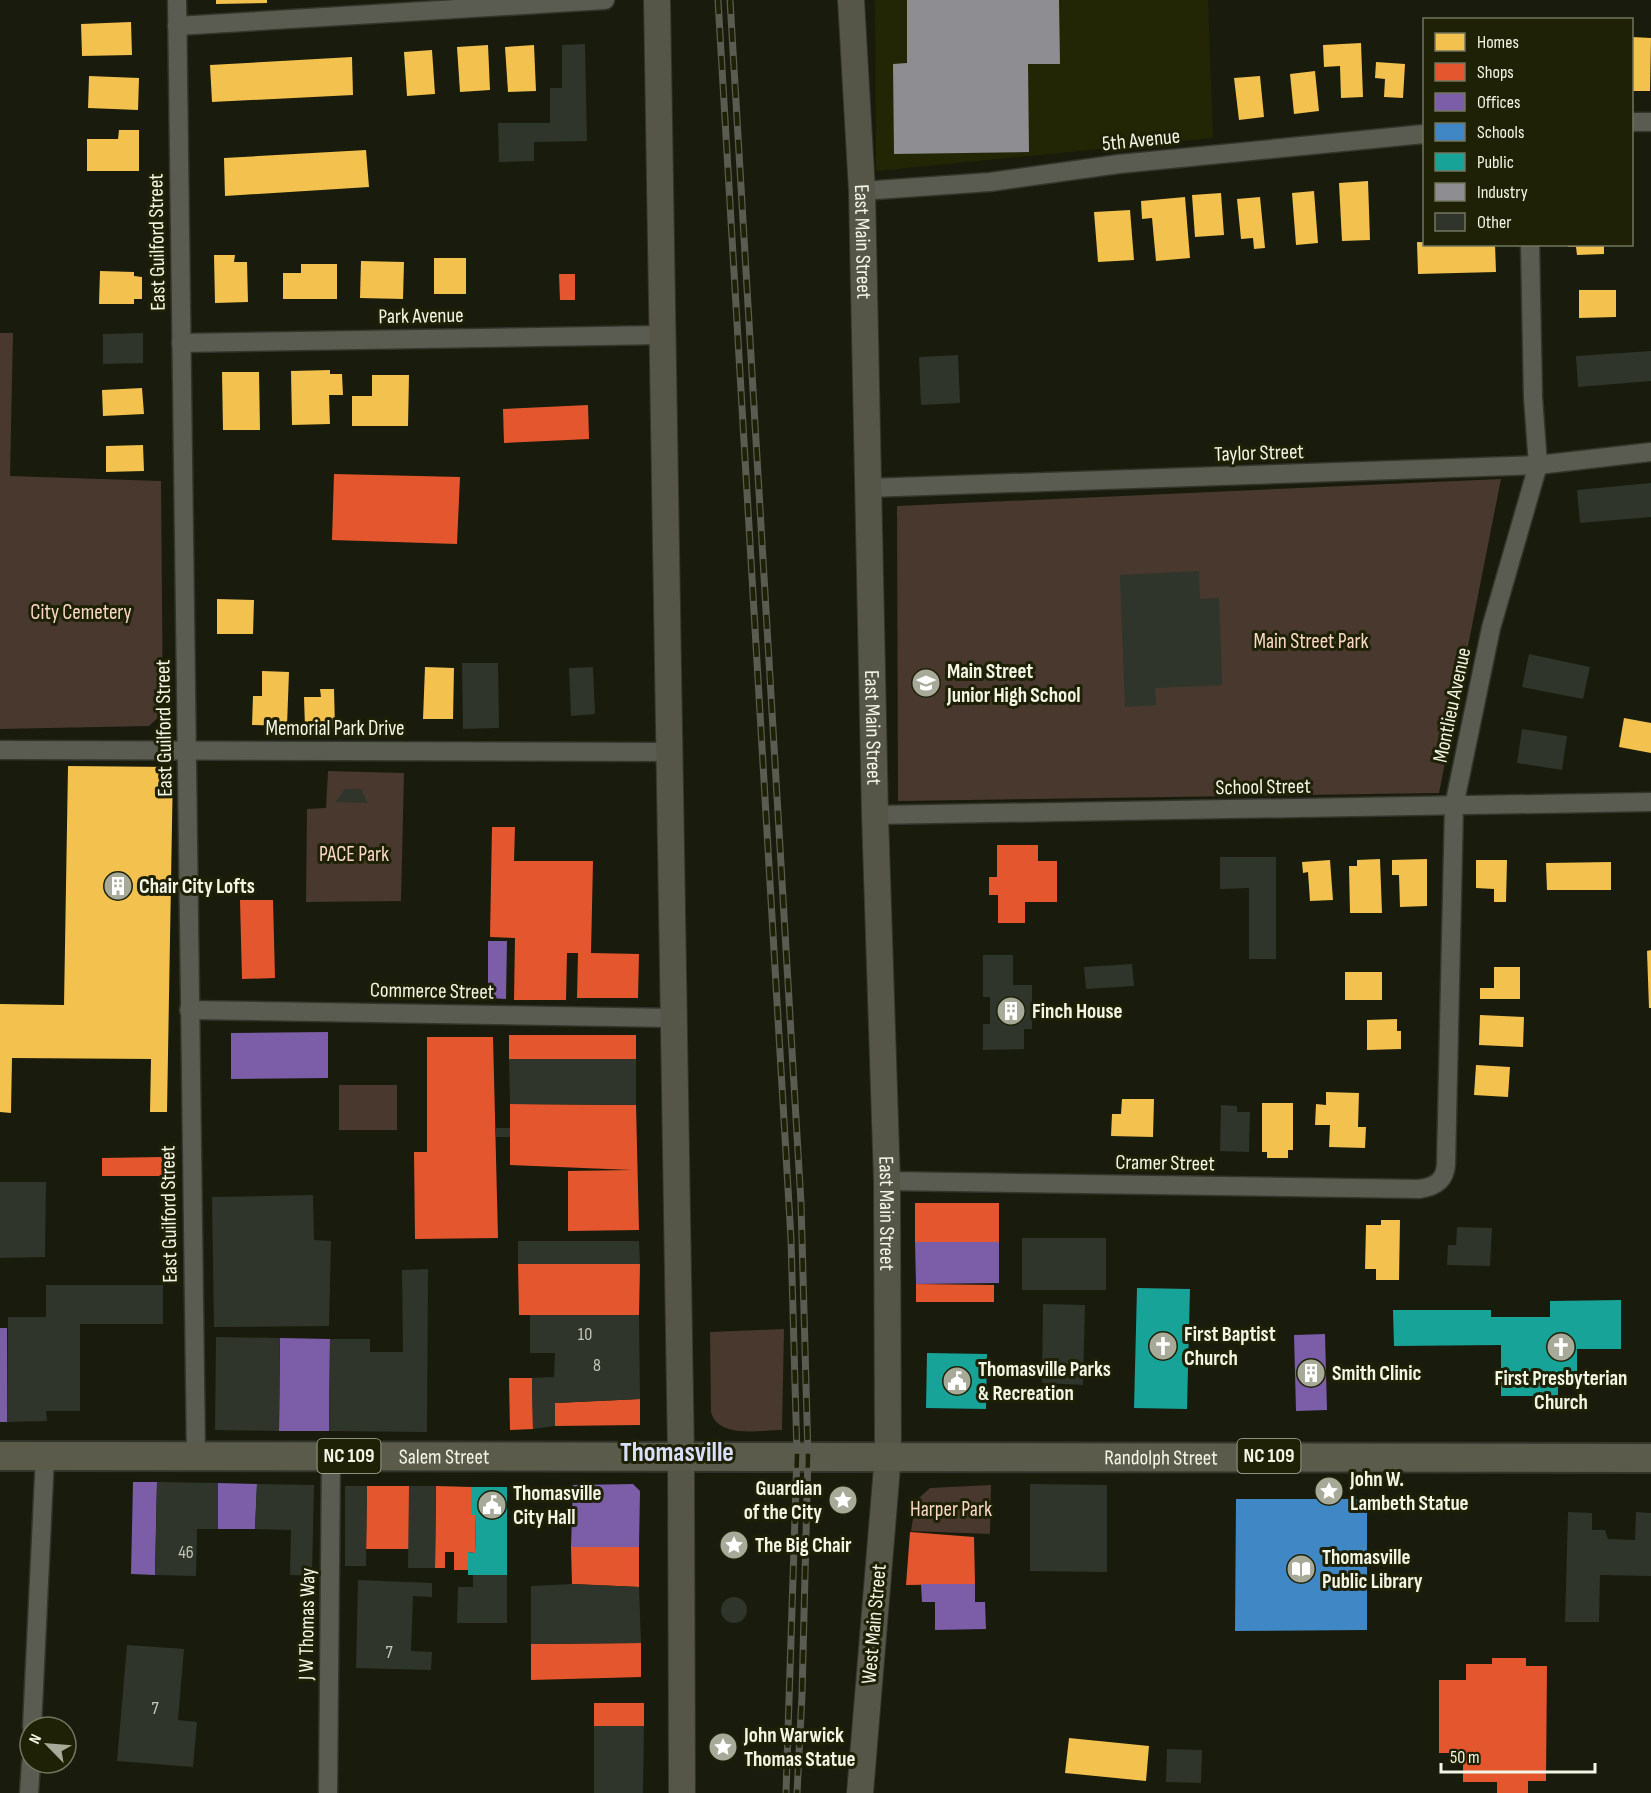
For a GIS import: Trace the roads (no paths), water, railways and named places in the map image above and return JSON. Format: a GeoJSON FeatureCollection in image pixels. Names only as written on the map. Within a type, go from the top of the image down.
{"type":"FeatureCollection","features":[{"type":"Feature","properties":{"kind":"main road","name":"Salem Street"},"geometry":{"type":"LineString","coordinates":[[0,1456],[888,1455]]}},
{"type":"Feature","properties":{"kind":"main road","name":"Randolph Street"},"geometry":{"type":"LineString","coordinates":[[888,1455],[1651,1458]]}},
{"type":"Feature","properties":{"kind":"street","name":"East Guilford Street"},"geometry":{"type":"LineString","coordinates":[[177,0],[196,1456]]}},
{"type":"Feature","properties":{"kind":"street"},"geometry":{"type":"LineString","coordinates":[[177,26],[605,0]]}},
{"type":"Feature","properties":{"kind":"street"},"geometry":{"type":"LineString","coordinates":[[657,0],[681,1456],[682,1793]]}},
{"type":"Feature","properties":{"kind":"street","name":"East Main Street"},"geometry":{"type":"LineString","coordinates":[[851,0],[862,191],[875,815],[887,1181],[888,1455]]}},
{"type":"Feature","properties":{"kind":"street"},"geometry":{"type":"LineString","coordinates":[[1633,123],[1651,122]]}},
{"type":"Feature","properties":{"kind":"street","name":"5th Avenue"},"geometry":{"type":"LineString","coordinates":[[862,191],[990,182],[1119,164],[1423,134]]}},
{"type":"Feature","properties":{"kind":"street","name":"Montlieu Avenue"},"geometry":{"type":"LineString","coordinates":[[1441,1181],[1446,1164],[1454,806],[1491,628],[1538,465],[1533,397],[1530,246]]}},
{"type":"Feature","properties":{"kind":"street","name":"Park Avenue"},"geometry":{"type":"LineString","coordinates":[[181,343],[662,335]]}},
{"type":"Feature","properties":{"kind":"street","name":"Taylor Street"},"geometry":{"type":"LineString","coordinates":[[868,488],[1538,465],[1651,453]]}},
{"type":"Feature","properties":{"kind":"street","name":"Memorial Park Drive"},"geometry":{"type":"LineString","coordinates":[[0,750],[670,752]]}},
{"type":"Feature","properties":{"kind":"street","name":"School Street"},"geometry":{"type":"LineString","coordinates":[[875,815],[1651,802]]}},
{"type":"Feature","properties":{"kind":"street","name":"Commerce Street"},"geometry":{"type":"LineString","coordinates":[[189,1010],[674,1018]]}},
{"type":"Feature","properties":{"kind":"street","name":"Cramer Street"},"geometry":{"type":"LineString","coordinates":[[887,1181],[1419,1189],[1431,1187],[1441,1181]]}},
{"type":"Feature","properties":{"kind":"street","name":"West Main Street"},"geometry":{"type":"LineString","coordinates":[[860,1793],[888,1455]]}},
{"type":"Feature","properties":{"kind":"street"},"geometry":{"type":"LineString","coordinates":[[33,1715],[45,1456]]}},
{"type":"Feature","properties":{"kind":"street","name":"J W Thomas Way"},"geometry":{"type":"LineString","coordinates":[[328,1793],[331,1456]]}},
{"type":"Feature","properties":{"kind":"street"},"geometry":{"type":"LineString","coordinates":[[29,1793],[30,1775]]}},
{"type":"Feature","properties":{"kind":"railway"},"geometry":{"type":"LineString","coordinates":[[718,0],[791,1239],[797,1455],[786,1793]]}},
{"type":"Feature","properties":{"kind":"railway"},"geometry":{"type":"LineString","coordinates":[[730,0],[801,1203],[808,1456],[802,1695],[797,1793]]}},
{"type":"Feature","properties":{"kind":"place","name":"Main Street Junior High School"},"geometry":{"type":"Point","coordinates":[926,683]}},
{"type":"Feature","properties":{"kind":"place","name":"Chair City Lofts"},"geometry":{"type":"Point","coordinates":[118,886]}},
{"type":"Feature","properties":{"kind":"place","name":"Finch House"},"geometry":{"type":"Point","coordinates":[1011,1011]}},
{"type":"Feature","properties":{"kind":"place","name":"First Baptist Church"},"geometry":{"type":"Point","coordinates":[1163,1346]}},
{"type":"Feature","properties":{"kind":"place","name":"First Presbyterian Church"},"geometry":{"type":"Point","coordinates":[1561,1347]}},
{"type":"Feature","properties":{"kind":"place","name":"Smith Clinic"},"geometry":{"type":"Point","coordinates":[1311,1373]}},
{"type":"Feature","properties":{"kind":"place","name":"Thomasville Parks & Recreation"},"geometry":{"type":"Point","coordinates":[957,1381]}},
{"type":"Feature","properties":{"kind":"place","name":"John W. Lambeth Statue"},"geometry":{"type":"Point","coordinates":[1329,1491]}},
{"type":"Feature","properties":{"kind":"place","name":"Guardian of the City"},"geometry":{"type":"Point","coordinates":[843,1500]}},
{"type":"Feature","properties":{"kind":"place","name":"Thomasville City Hall"},"geometry":{"type":"Point","coordinates":[492,1505]}},
{"type":"Feature","properties":{"kind":"place","name":"The Big Chair"},"geometry":{"type":"Point","coordinates":[734,1545]}},
{"type":"Feature","properties":{"kind":"place","name":"Thomasville Public Library"},"geometry":{"type":"Point","coordinates":[1301,1569]}},
{"type":"Feature","properties":{"kind":"place","name":"John Warwick Thomas Statue"},"geometry":{"type":"Point","coordinates":[723,1747]}},
{"type":"Feature","properties":{"kind":"district","name":"Thomasville"},"geometry":{"type":"Point","coordinates":[677,1453]}},
{"type":"Feature","properties":{"kind":"park label","name":"City Cemetery"},"geometry":{"type":"Point","coordinates":[81,612]}},
{"type":"Feature","properties":{"kind":"park label","name":"Main Street Park"},"geometry":{"type":"Point","coordinates":[1311,641]}},
{"type":"Feature","properties":{"kind":"park label","name":"PACE Park"},"geometry":{"type":"Point","coordinates":[354,854]}},
{"type":"Feature","properties":{"kind":"park label","name":"Harper Park"},"geometry":{"type":"Point","coordinates":[951,1509]}}]}
